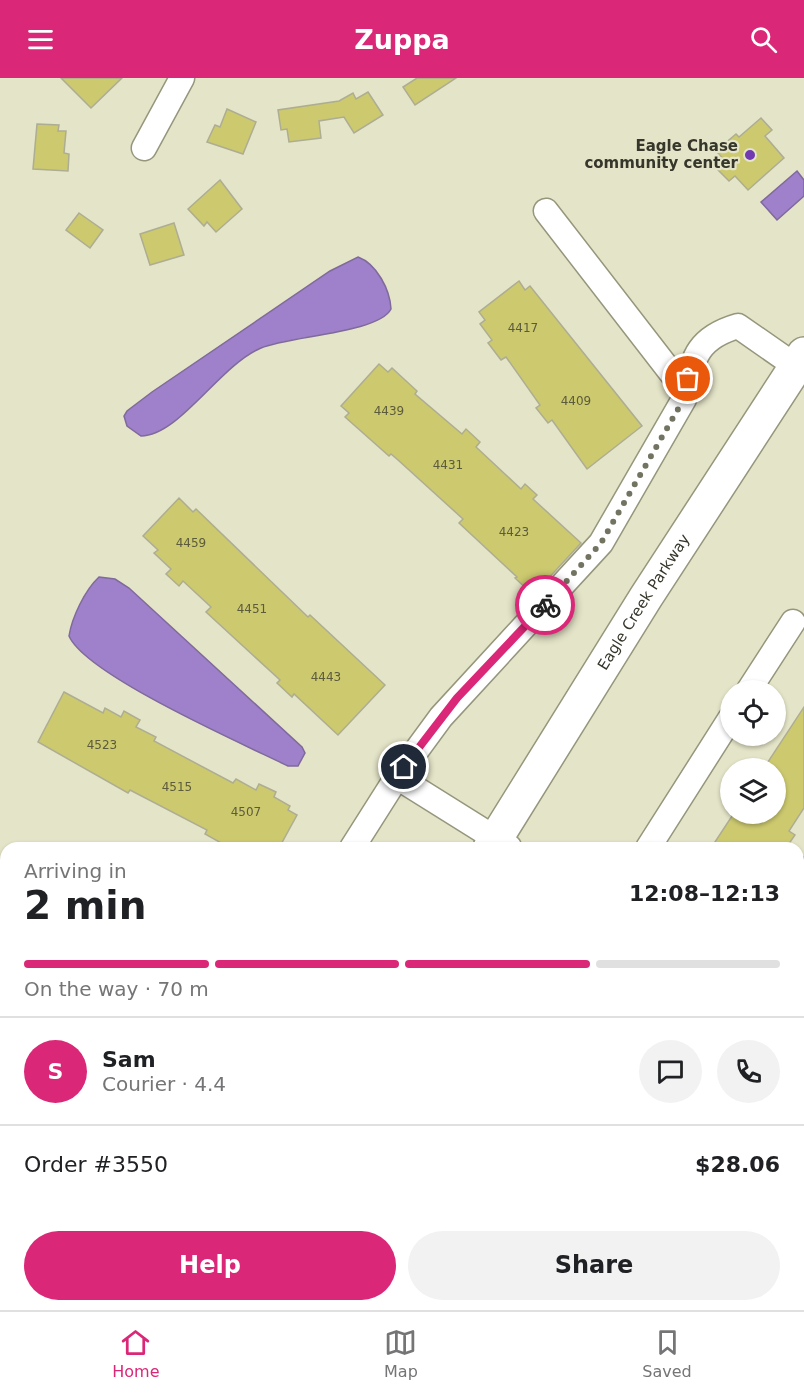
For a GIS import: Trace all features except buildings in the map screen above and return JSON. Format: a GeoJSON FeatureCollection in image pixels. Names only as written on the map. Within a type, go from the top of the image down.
{"type":"FeatureCollection","features":[{"type":"Feature","properties":{"kind":"main road","name":"Eagle Creek Parkway"},"geometry":{"type":"LineString","coordinates":[[500,842],[646,597],[801,364]]}},
{"type":"Feature","properties":{"kind":"street"},"geometry":{"type":"LineString","coordinates":[[144,148],[182,78]]}},
{"type":"Feature","properties":{"kind":"street"},"geometry":{"type":"LineString","coordinates":[[546,211],[686,392]]}},
{"type":"Feature","properties":{"kind":"street","name":"Eagle Creek Parkway"},"geometry":{"type":"LineString","coordinates":[[356,842],[397,777],[457,698],[601,543],[686,392],[690,365],[700,348],[738,326],[801,364]]}},
{"type":"Feature","properties":{"kind":"street"},"geometry":{"type":"LineString","coordinates":[[755,680],[793,622]]}},
{"type":"Feature","properties":{"kind":"street"},"geometry":{"type":"LineString","coordinates":[[652,842],[720,735]]}},
{"type":"Feature","properties":{"kind":"street","name":"Eagle Creek Parkway"},"geometry":{"type":"LineString","coordinates":[[397,777],[494,842]]}},
{"type":"Feature","properties":{"kind":"shaded area"},"geometry":{"type":"Polygon","coordinates":[[[797,171],[804,180],[804,196],[777,220],[761,202],[797,171]]]}},
{"type":"Feature","properties":{"kind":"shaded area"},"geometry":{"type":"Polygon","coordinates":[[[358,257],[371,265],[385,286],[391,309],[383,317],[352,329],[261,348],[230,369],[170,425],[155,433],[141,436],[127,426],[124,416],[127,411],[152,392],[330,271],[358,257]]]}},
{"type":"Feature","properties":{"kind":"shaded area"},"geometry":{"type":"Polygon","coordinates":[[[99,577],[115,579],[129,588],[302,747],[305,753],[298,766],[288,766],[168,707],[104,670],[81,652],[69,636],[76,612],[84,596],[99,577]]]}},
{"type":"Feature","properties":{"kind":"way so far"},"geometry":{"type":"LineString","coordinates":[[545,605],[601,543],[684,399],[688,379]]}},
{"type":"Feature","properties":{"kind":"place","name":"Eagle Chase community center"},"geometry":{"type":"Point","coordinates":[750,155]}},
{"type":"Feature","properties":{"kind":"route"},"geometry":{"type":"LineString","coordinates":[[404,767],[457,698],[545,605]]}}]}
